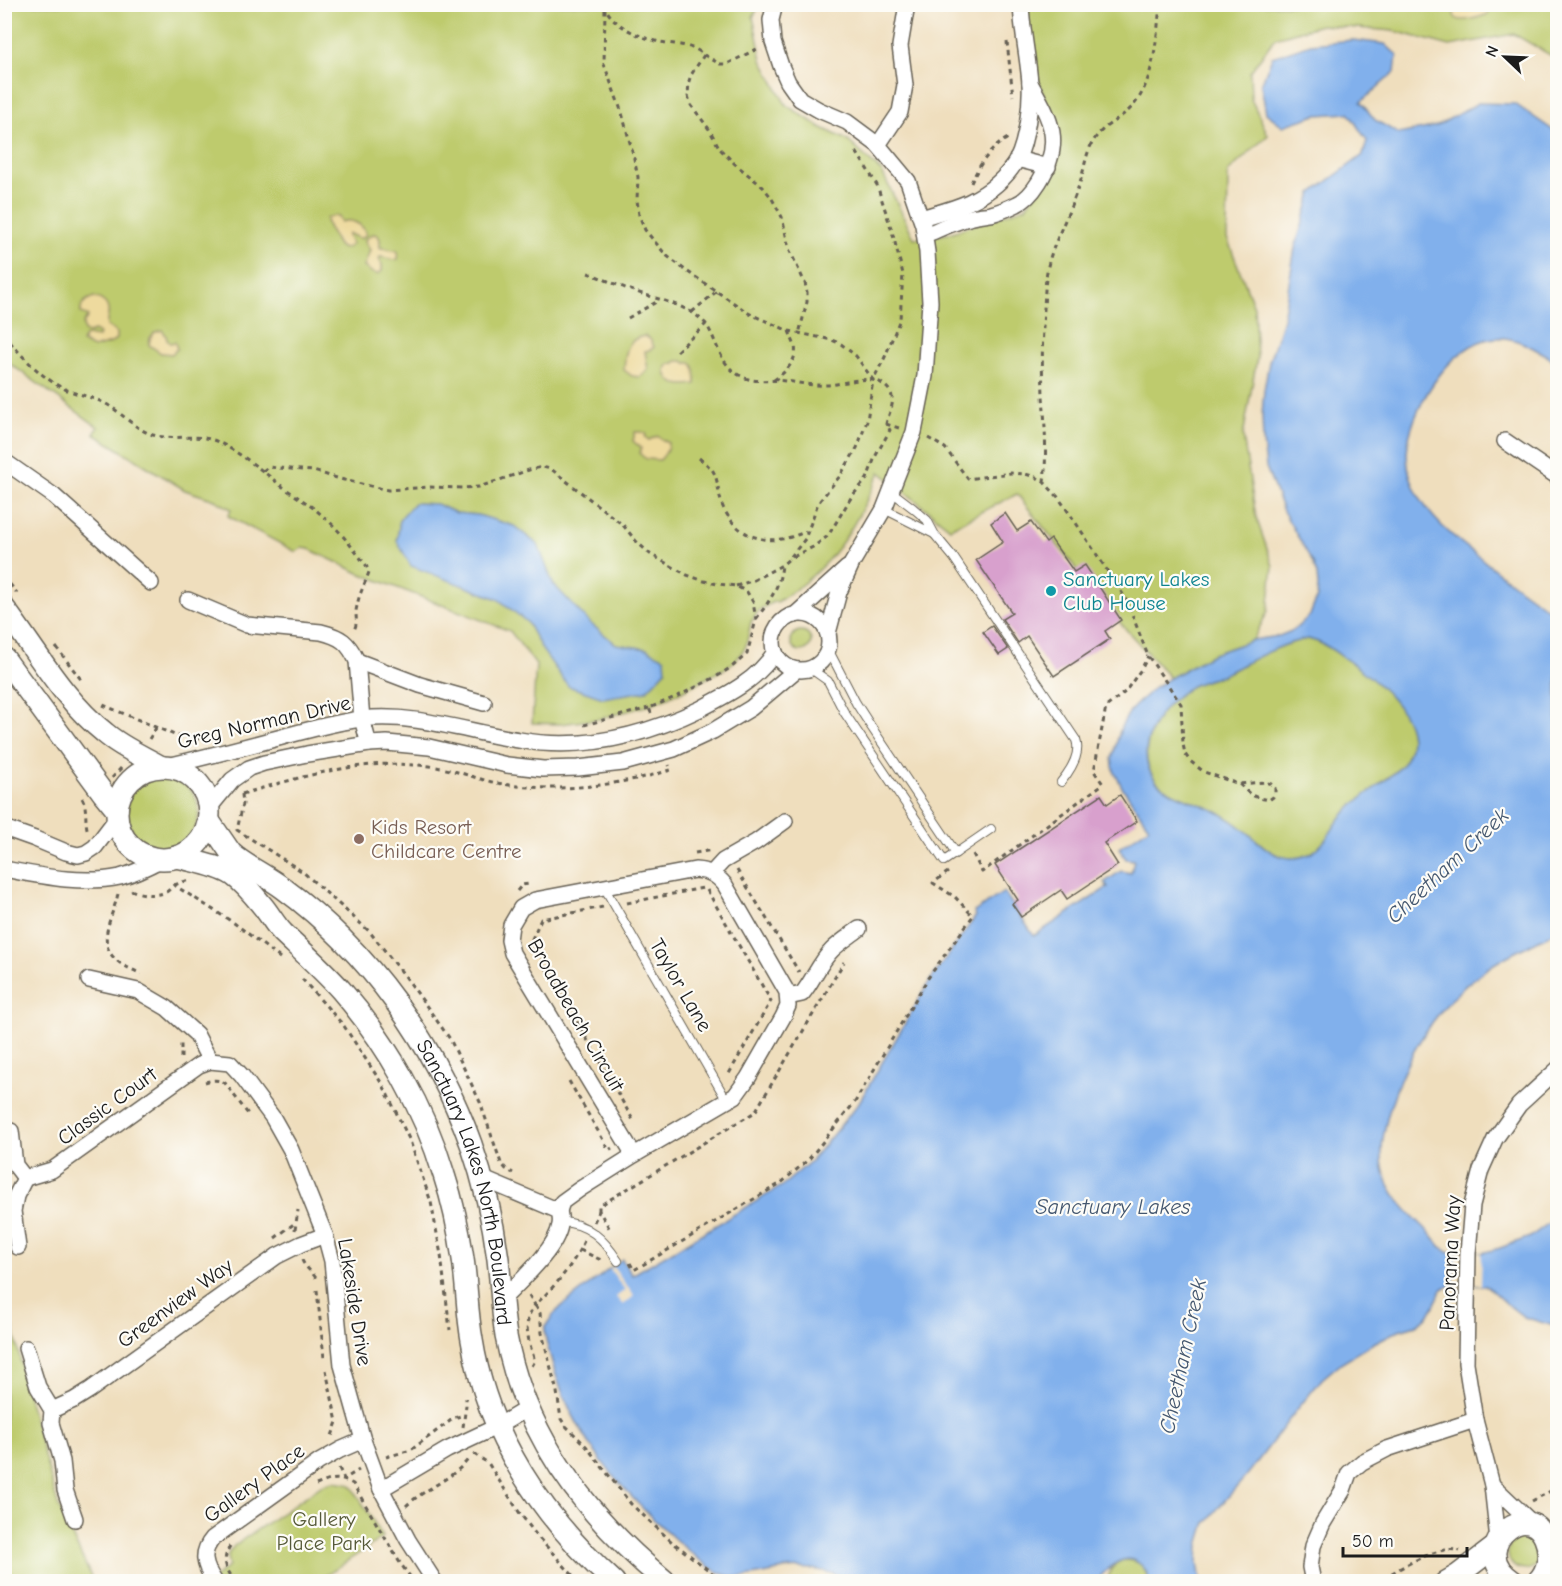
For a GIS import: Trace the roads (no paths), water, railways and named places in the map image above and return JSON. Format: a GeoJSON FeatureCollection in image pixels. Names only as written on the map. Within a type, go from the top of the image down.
{"type":"FeatureCollection","features":[{"type":"Feature","properties":{"kind":"street","name":"Greg Norman Drive"},"geometry":{"type":"LineString","coordinates":[[209,814],[232,780],[249,768],[307,754],[369,744],[387,743],[429,747],[507,765],[543,769],[623,764],[665,752],[705,735],[733,719],[803,669],[819,664],[825,658],[829,641],[828,633],[839,592],[892,492],[914,432],[925,376],[930,302],[923,226],[908,181],[878,145],[847,122],[800,99],[788,82],[773,42],[771,20],[775,4]]}},
{"type":"Feature","properties":{"kind":"street"},"geometry":{"type":"LineString","coordinates":[[878,145],[900,112],[905,85],[900,46],[908,4]]}},
{"type":"Feature","properties":{"kind":"street"},"geometry":{"type":"LineString","coordinates":[[923,226],[981,196],[1003,179],[1017,159],[1024,138],[1030,83],[1021,4]]}},
{"type":"Feature","properties":{"kind":"street"},"geometry":{"type":"LineString","coordinates":[[923,226],[950,224],[993,214],[1020,203],[1036,188],[1048,167],[1053,136],[1047,113],[1030,83]]}},
{"type":"Feature","properties":{"kind":"street"},"geometry":{"type":"LineString","coordinates":[[1017,159],[1048,167]]}},
{"type":"Feature","properties":{"kind":"street"},"geometry":{"type":"LineString","coordinates":[[1506,441],[1557,477]]}},
{"type":"Feature","properties":{"kind":"street"},"geometry":{"type":"LineString","coordinates":[[4,461],[54,496],[151,583]]}},
{"type":"Feature","properties":{"kind":"street","name":"Greg Norman Drive"},"geometry":{"type":"LineString","coordinates":[[164,766],[326,725],[362,719],[412,719],[520,741],[541,743],[579,743],[619,738],[657,728],[728,694],[762,670],[775,652],[773,643],[779,625],[795,615],[852,564]]}},
{"type":"Feature","properties":{"kind":"street"},"geometry":{"type":"LineString","coordinates":[[188,600],[247,625],[321,632],[346,642],[357,661],[362,719],[369,744]]}},
{"type":"Feature","properties":{"kind":"street"},"geometry":{"type":"LineString","coordinates":[[4,608],[82,712],[120,744],[164,766],[183,771],[196,780],[205,793],[209,814],[205,832],[198,843],[188,851],[120,877],[88,880],[4,869]]}},
{"type":"Feature","properties":{"kind":"street"},"geometry":{"type":"LineString","coordinates":[[795,615],[811,616],[824,626],[828,633]]}},
{"type":"Feature","properties":{"kind":"street"},"geometry":{"type":"LineString","coordinates":[[775,652],[787,667],[803,669]]}},
{"type":"Feature","properties":{"kind":"street"},"geometry":{"type":"LineString","coordinates":[[4,658],[103,793],[117,814],[121,831],[127,842],[137,851],[149,857],[170,858]]}},
{"type":"Feature","properties":{"kind":"street"},"geometry":{"type":"LineString","coordinates":[[357,661],[420,685],[484,703]]}},
{"type":"Feature","properties":{"kind":"street"},"geometry":{"type":"LineString","coordinates":[[579,743],[579,768]]}},
{"type":"Feature","properties":{"kind":"street"},"geometry":{"type":"LineString","coordinates":[[6,833],[73,854],[86,853],[95,847],[117,814],[120,797],[126,785],[147,769],[164,766]]}},
{"type":"Feature","properties":{"kind":"street","name":"Sanctuary Lakes North Boulevard"},"geometry":{"type":"LineString","coordinates":[[209,814],[231,853],[283,888],[346,943],[386,990],[425,1048],[459,1115],[481,1178],[493,1229],[506,1335],[515,1372],[528,1408],[555,1462],[572,1486],[610,1530],[666,1581]]}},
{"type":"Feature","properties":{"kind":"street"},"geometry":{"type":"LineString","coordinates":[[502,1300],[542,1258],[558,1233],[562,1202],[634,1155],[735,1096],[748,1078],[783,1017],[788,1006],[788,997],[726,885],[712,873],[723,861],[756,842],[785,821]]}},
{"type":"Feature","properties":{"kind":"street","name":"Sanctuary Lakes North Boulevard"},"geometry":{"type":"LineString","coordinates":[[170,858],[225,871],[242,882],[267,910],[281,931],[319,966],[376,1035],[408,1088],[432,1142],[449,1192],[463,1258],[462,1338],[498,1426],[511,1455],[539,1500],[579,1548],[614,1581]]}},
{"type":"Feature","properties":{"kind":"street","name":"Broadbeach Circuit"},"geometry":{"type":"LineString","coordinates":[[634,1155],[513,953],[509,940],[511,925],[521,908],[535,900],[695,870],[712,873]]}},
{"type":"Feature","properties":{"kind":"street"},"geometry":{"type":"LineString","coordinates":[[788,997],[802,994],[831,951],[859,929]]}},
{"type":"Feature","properties":{"kind":"street"},"geometry":{"type":"LineString","coordinates":[[89,980],[138,991],[167,1008],[196,1034],[210,1060]]}},
{"type":"Feature","properties":{"kind":"street","name":"Classic Court"},"geometry":{"type":"LineString","coordinates":[[25,1178],[61,1165],[199,1065],[210,1060]]}},
{"type":"Feature","properties":{"kind":"street","name":"Lakeside Drive"},"geometry":{"type":"LineString","coordinates":[[210,1060],[230,1063],[242,1076],[273,1118],[291,1150],[325,1235],[332,1261],[342,1365],[363,1440],[381,1489],[408,1540],[435,1581]]}},
{"type":"Feature","properties":{"kind":"street","name":"Panorama Way"},"geometry":{"type":"LineString","coordinates":[[1497,1543],[1491,1485],[1475,1420],[1467,1363],[1467,1285],[1471,1215],[1476,1186],[1488,1152],[1506,1120],[1557,1069]]}},
{"type":"Feature","properties":{"kind":"street"},"geometry":{"type":"LineString","coordinates":[[11,1131],[15,1165],[25,1178],[16,1196],[13,1211],[18,1247]]}},
{"type":"Feature","properties":{"kind":"street"},"geometry":{"type":"LineString","coordinates":[[449,1192],[481,1178],[560,1216]]}},
{"type":"Feature","properties":{"kind":"street","name":"Greenview Way"},"geometry":{"type":"LineString","coordinates":[[52,1410],[90,1390],[277,1256],[325,1235]]}},
{"type":"Feature","properties":{"kind":"street"},"geometry":{"type":"LineString","coordinates":[[462,1338],[506,1335]]}},
{"type":"Feature","properties":{"kind":"street"},"geometry":{"type":"LineString","coordinates":[[26,1348],[38,1387],[52,1410],[51,1423],[62,1461],[65,1490],[75,1520]]}},
{"type":"Feature","properties":{"kind":"street"},"geometry":{"type":"LineString","coordinates":[[381,1489],[430,1459],[470,1447],[498,1426],[528,1408]]}},
{"type":"Feature","properties":{"kind":"street"},"geometry":{"type":"LineString","coordinates":[[1313,1581],[1310,1567],[1313,1546],[1323,1523],[1343,1490],[1349,1473],[1362,1462],[1387,1449],[1475,1420]]}},
{"type":"Feature","properties":{"kind":"street","name":"Gallery Place"},"geometry":{"type":"LineString","coordinates":[[215,1581],[207,1571],[203,1558],[213,1538],[319,1462],[363,1440]]}},
{"type":"Feature","properties":{"kind":"street"},"geometry":{"type":"LineString","coordinates":[[1491,1485],[1534,1524],[1545,1529],[1551,1537],[1556,1556],[1550,1572]]}},
{"type":"Feature","properties":{"kind":"street"},"geometry":{"type":"LineString","coordinates":[[1446,1581],[1458,1575],[1497,1543],[1504,1532],[1512,1526],[1522,1523],[1534,1524],[1557,1515]]}},
{"type":"Feature","properties":{"kind":"street"},"geometry":{"type":"LineString","coordinates":[[1497,1543],[1495,1557],[1498,1567],[1512,1581]]}},
{"type":"Feature","properties":{"kind":"lane"},"geometry":{"type":"LineString","coordinates":[[892,492],[927,520],[1076,740],[1078,746],[1072,766],[1061,782]]}},
{"type":"Feature","properties":{"kind":"lane"},"geometry":{"type":"LineString","coordinates":[[884,509],[935,535]]}},
{"type":"Feature","properties":{"kind":"lane"},"geometry":{"type":"LineString","coordinates":[[828,649],[856,703],[956,853]]}},
{"type":"Feature","properties":{"kind":"lane"},"geometry":{"type":"LineString","coordinates":[[803,669],[828,681],[844,712],[944,861],[991,829]]}},
{"type":"Feature","properties":{"kind":"lane","name":"Taylor Lane"},"geometry":{"type":"LineString","coordinates":[[604,887],[727,1101]]}},
{"type":"Feature","properties":{"kind":"lane"},"geometry":{"type":"LineString","coordinates":[[560,1216],[601,1237],[618,1261]]}},
{"type":"Feature","properties":{"kind":"water","name":"Sanctuary Lakes"},"geometry":{"type":"Polygon","coordinates":[[[1353,40],[1385,44],[1397,55],[1395,72],[1361,102],[1375,120],[1399,134],[1437,126],[1478,103],[1515,104],[1557,133],[1557,362],[1528,345],[1512,339],[1495,338],[1478,342],[1462,352],[1434,382],[1415,419],[1409,437],[1407,454],[1409,472],[1415,489],[1434,518],[1497,571],[1557,615],[1557,931],[1484,971],[1448,1003],[1433,1022],[1419,1042],[1398,1085],[1386,1124],[1382,1159],[1385,1175],[1396,1197],[1441,1247],[1450,1252],[1482,1253],[1500,1248],[1530,1237],[1557,1217],[1557,1327],[1524,1317],[1486,1286],[1454,1284],[1444,1288],[1426,1318],[1416,1325],[1399,1330],[1370,1345],[1342,1362],[1322,1379],[1248,1474],[1206,1522],[1199,1545],[1198,1562],[1201,1582],[1149,1581],[1142,1566],[1129,1559],[1115,1564],[1095,1582],[855,1582],[836,1574],[808,1568],[734,1577],[720,1573],[697,1558],[676,1540],[636,1502],[601,1460],[572,1414],[561,1389],[547,1345],[545,1327],[562,1306],[622,1259],[632,1275],[782,1186],[811,1161],[858,1104],[929,982],[976,916],[974,912],[1004,892],[1034,936],[1108,887],[1105,882],[1121,871],[1131,873],[1134,860],[1126,859],[1119,848],[1149,827],[1122,787],[1114,771],[1112,759],[1121,727],[1130,711],[1155,687],[1213,654],[1253,640],[1279,636],[1294,630],[1310,615],[1317,597],[1317,575],[1313,563],[1283,511],[1266,467],[1262,415],[1264,390],[1269,362],[1283,319],[1295,248],[1312,193],[1363,155],[1367,141],[1349,113],[1316,115],[1283,126],[1266,113],[1261,85],[1272,57],[1311,44],[1353,40]],[[1313,640],[1288,644],[1219,676],[1191,686],[1167,706],[1158,717],[1147,743],[1146,756],[1149,769],[1161,785],[1175,794],[1216,811],[1236,823],[1270,851],[1291,858],[1305,856],[1318,848],[1347,811],[1403,764],[1409,752],[1411,738],[1402,711],[1381,687],[1338,653],[1313,640]]]}},
{"type":"Feature","properties":{"kind":"water"},"geometry":{"type":"Polygon","coordinates":[[[414,503],[437,504],[456,513],[478,515],[514,526],[538,545],[553,584],[591,624],[616,644],[647,649],[665,658],[666,670],[646,691],[603,698],[568,686],[543,651],[527,622],[498,599],[411,566],[397,541],[400,519],[414,503]]]}},
{"type":"Feature","properties":{"kind":"place","name":"Sanctuary Lakes Club House"},"geometry":{"type":"Point","coordinates":[1051,591]}},
{"type":"Feature","properties":{"kind":"place","name":"Kids Resort Childcare Centre"},"geometry":{"type":"Point","coordinates":[359,839]}},
{"type":"Feature","properties":{"kind":"water label","name":"Cheetham Creek"},"geometry":{"type":"Point","coordinates":[1447,865]}},
{"type":"Feature","properties":{"kind":"water label","name":"Cheetham Creek"},"geometry":{"type":"Point","coordinates":[1182,1356]}},
{"type":"Feature","properties":{"kind":"park label","name":"Gallery Place Park"},"geometry":{"type":"Point","coordinates":[324,1531]}}]}
